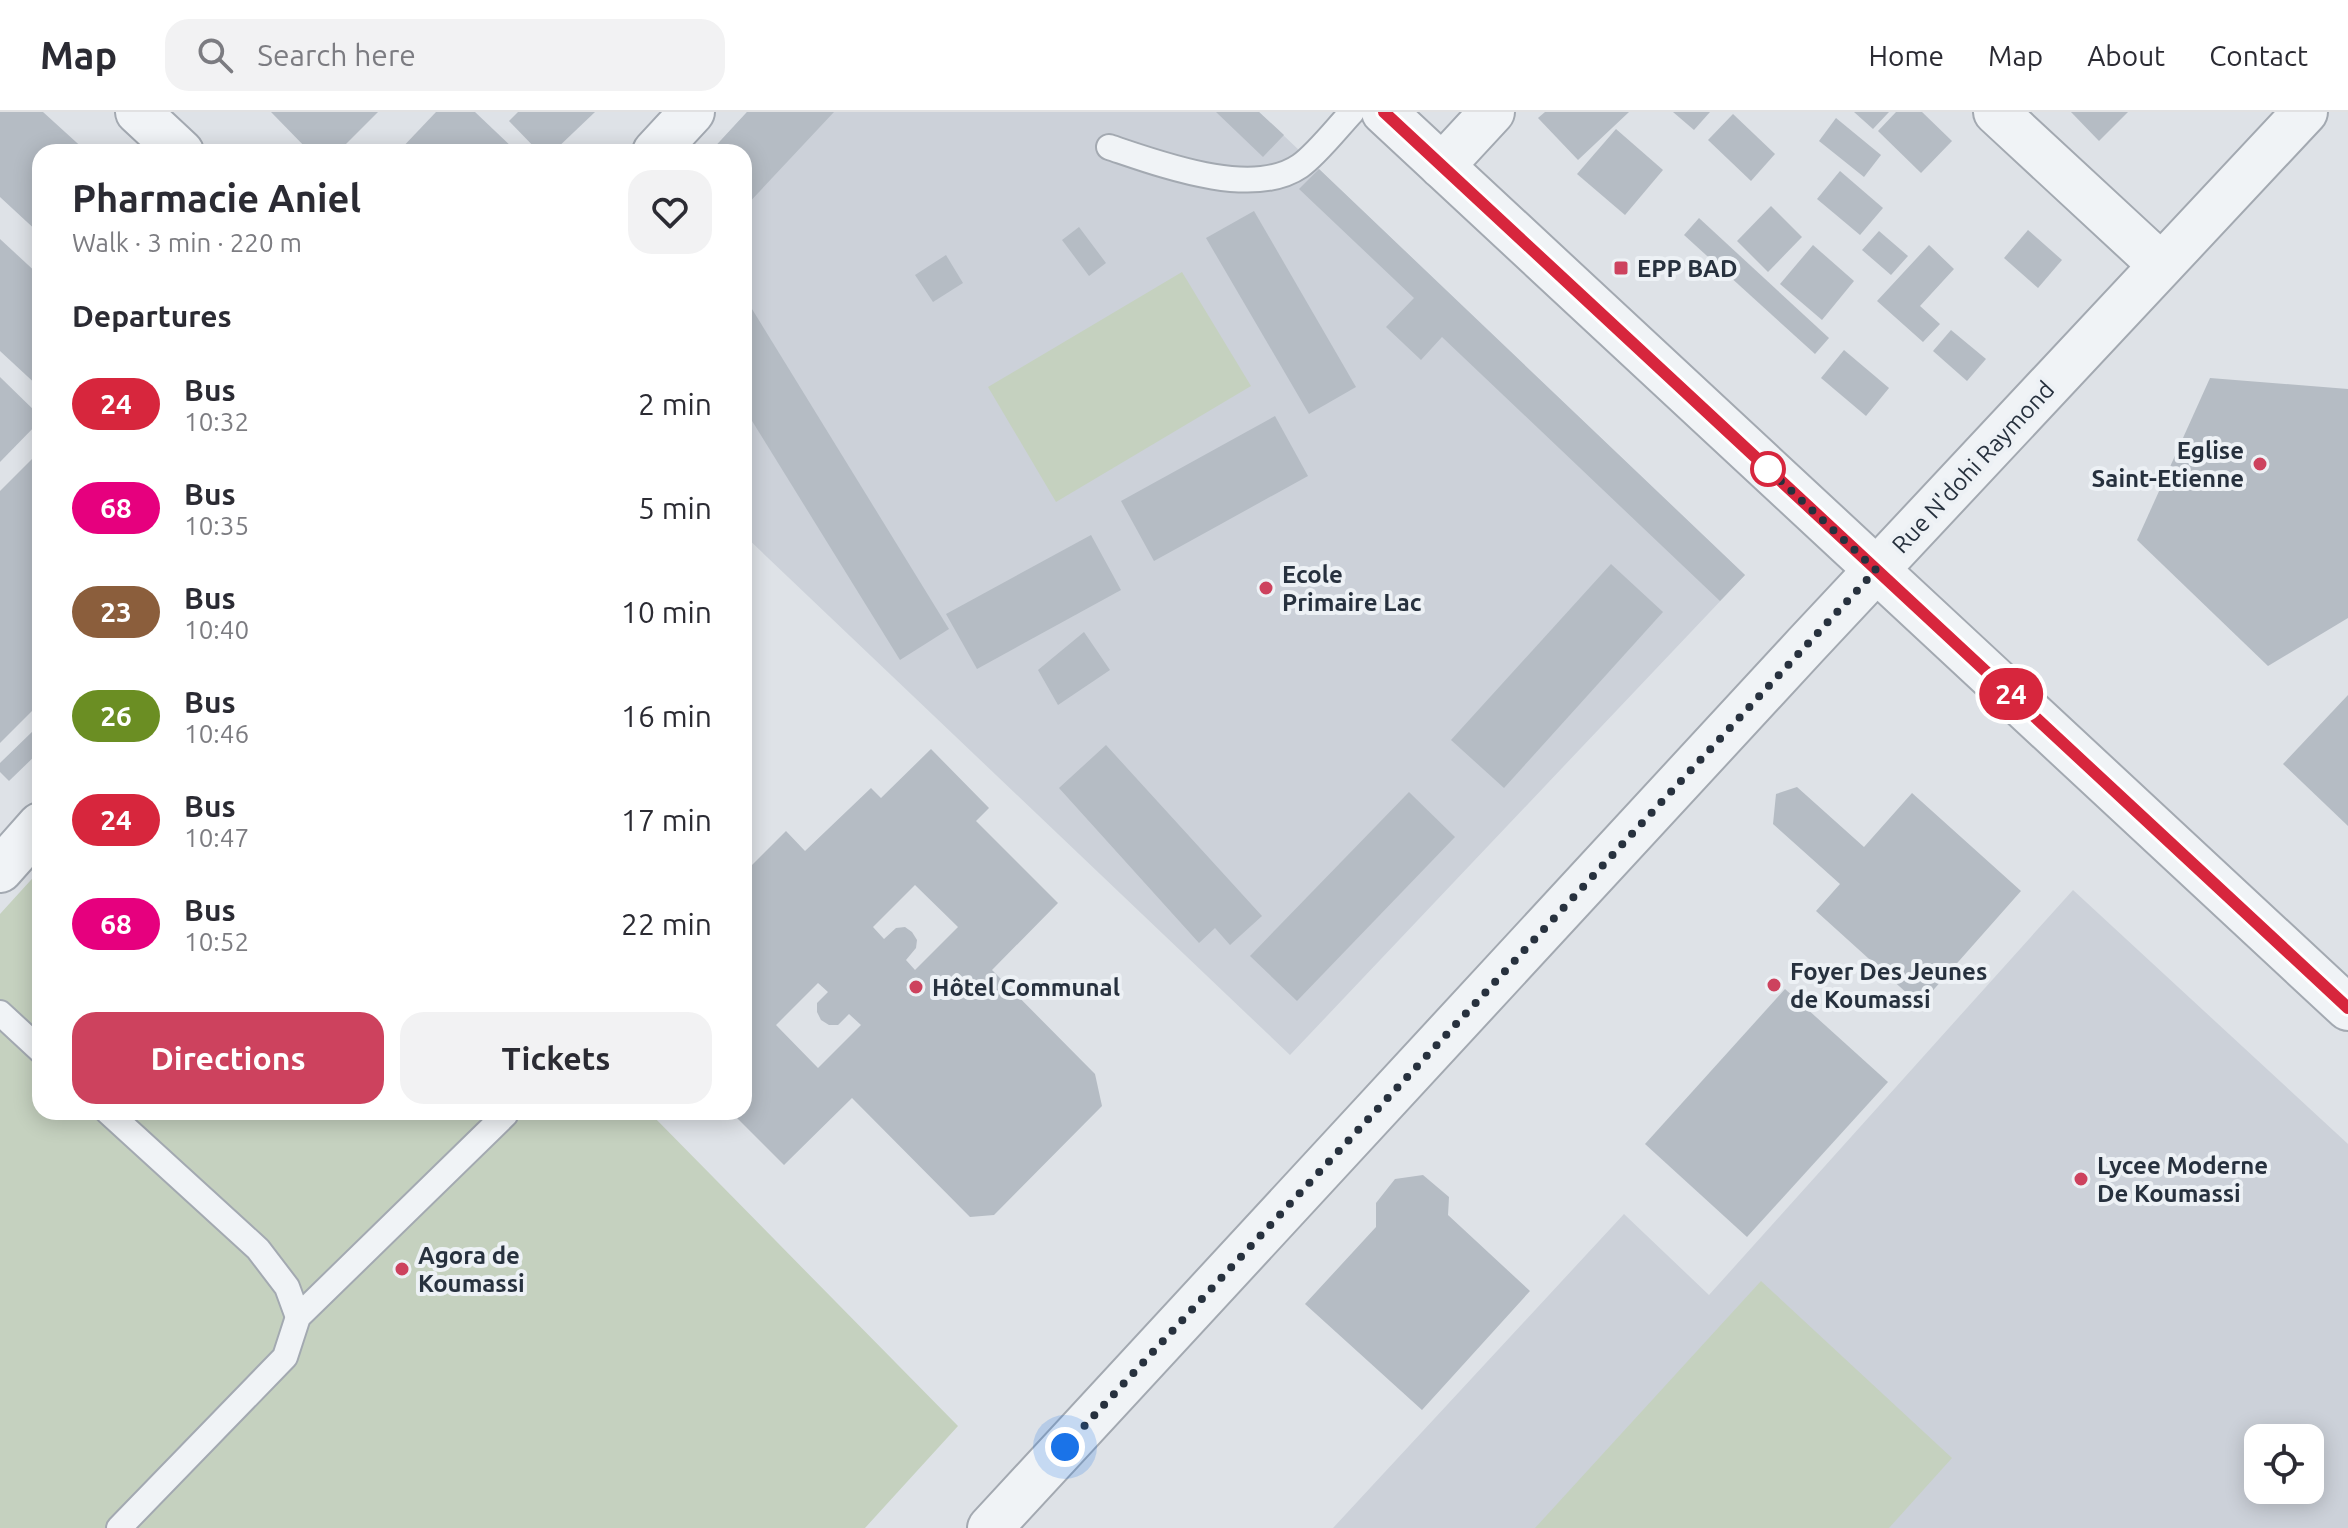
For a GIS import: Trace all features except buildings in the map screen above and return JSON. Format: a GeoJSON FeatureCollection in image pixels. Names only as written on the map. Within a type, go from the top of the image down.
{"type":"FeatureCollection","features":[{"type":"Feature","properties":{"kind":"street"},"geometry":{"type":"LineString","coordinates":[[138,112],[172,144]]}},
{"type":"Feature","properties":{"kind":"street"},"geometry":{"type":"LineString","coordinates":[[662,144],[692,112]]}},
{"type":"Feature","properties":{"kind":"street"},"geometry":{"type":"LineString","coordinates":[[1384,112],[2348,1008]]}},
{"type":"Feature","properties":{"kind":"street"},"geometry":{"type":"LineString","coordinates":[[1442,166],[1492,112]]}},
{"type":"Feature","properties":{"kind":"street"},"geometry":{"type":"LineString","coordinates":[[1996,112],[2161,265]]}},
{"type":"Feature","properties":{"kind":"street","name":"Rue N'dohi Raymond"},"geometry":{"type":"LineString","coordinates":[[990,1528],[1876,570],[2305,112]]}},
{"type":"Feature","properties":{"kind":"street"},"geometry":{"type":"LineString","coordinates":[[0,870],[32,834]]}},
{"type":"Feature","properties":{"kind":"lane"},"geometry":{"type":"LineString","coordinates":[[1109,147],[1184,171],[1263,181],[1300,166],[1352,112]]}},
{"type":"Feature","properties":{"kind":"lane"},"geometry":{"type":"LineString","coordinates":[[0,1013],[32,1043]]}},
{"type":"Feature","properties":{"kind":"lane"},"geometry":{"type":"LineString","coordinates":[[117,1120],[258,1249],[287,1287],[298,1317]]}},
{"type":"Feature","properties":{"kind":"lane"},"geometry":{"type":"LineString","coordinates":[[119,1528],[285,1357],[298,1317],[500,1120]]}},
{"type":"Feature","properties":{"kind":"shaded area","name":"Ecole Primaire Lac"},"geometry":{"type":"Polygon","coordinates":[[[747,112],[1259,112],[1745,575],[1290,1055],[752,543],[752,144],[717,144],[747,112]]]}},
{"type":"Feature","properties":{"kind":"shaded area","name":"Lycee Moderne De Koumassi"},"geometry":{"type":"Polygon","coordinates":[[[2073,890],[2348,1144],[2348,1528],[1333,1528],[1624,1214],[1709,1295],[2073,890]]]}},
{"type":"Feature","properties":{"kind":"green space"},"geometry":{"type":"Polygon","coordinates":[[[1182,272],[1251,386],[1056,502],[988,387],[1182,272]]]}},
{"type":"Feature","properties":{"kind":"green space","name":"Agora de Koumassi"},"geometry":{"type":"Polygon","coordinates":[[[32,879],[32,1120],[657,1120],[958,1426],[865,1528],[0,1528],[0,914],[32,879]]]}},
{"type":"Feature","properties":{"kind":"green space"},"geometry":{"type":"Polygon","coordinates":[[[1761,1281],[1952,1458],[1889,1528],[1535,1528],[1761,1281]]]}},
{"type":"Feature","properties":{"kind":"bus line","name":"24"},"geometry":{"type":"LineString","coordinates":[[1384,112],[2348,1008]]}},
{"type":"Feature","properties":{"kind":"place","name":"EPP BAD"},"geometry":{"type":"Point","coordinates":[1621,268]}},
{"type":"Feature","properties":{"kind":"place","name":"Eglise Saint-Etienne"},"geometry":{"type":"Point","coordinates":[2260,464]}},
{"type":"Feature","properties":{"kind":"place","name":"Ecole Primaire Lac"},"geometry":{"type":"Point","coordinates":[1266,588]}},
{"type":"Feature","properties":{"kind":"place","name":"Foyer Des Jeunes de Koumassi"},"geometry":{"type":"Point","coordinates":[1774,985]}},
{"type":"Feature","properties":{"kind":"place","name":"Hôtel Communal"},"geometry":{"type":"Point","coordinates":[916,987]}},
{"type":"Feature","properties":{"kind":"place","name":"Lycee Moderne De Koumassi"},"geometry":{"type":"Point","coordinates":[2081,1179]}},
{"type":"Feature","properties":{"kind":"place","name":"Agora de Koumassi"},"geometry":{"type":"Point","coordinates":[402,1269]}},
{"type":"Feature","properties":{"kind":"route"},"geometry":{"type":"LineString","coordinates":[[1065,1447],[1876,570],[1768,469]]}}]}
